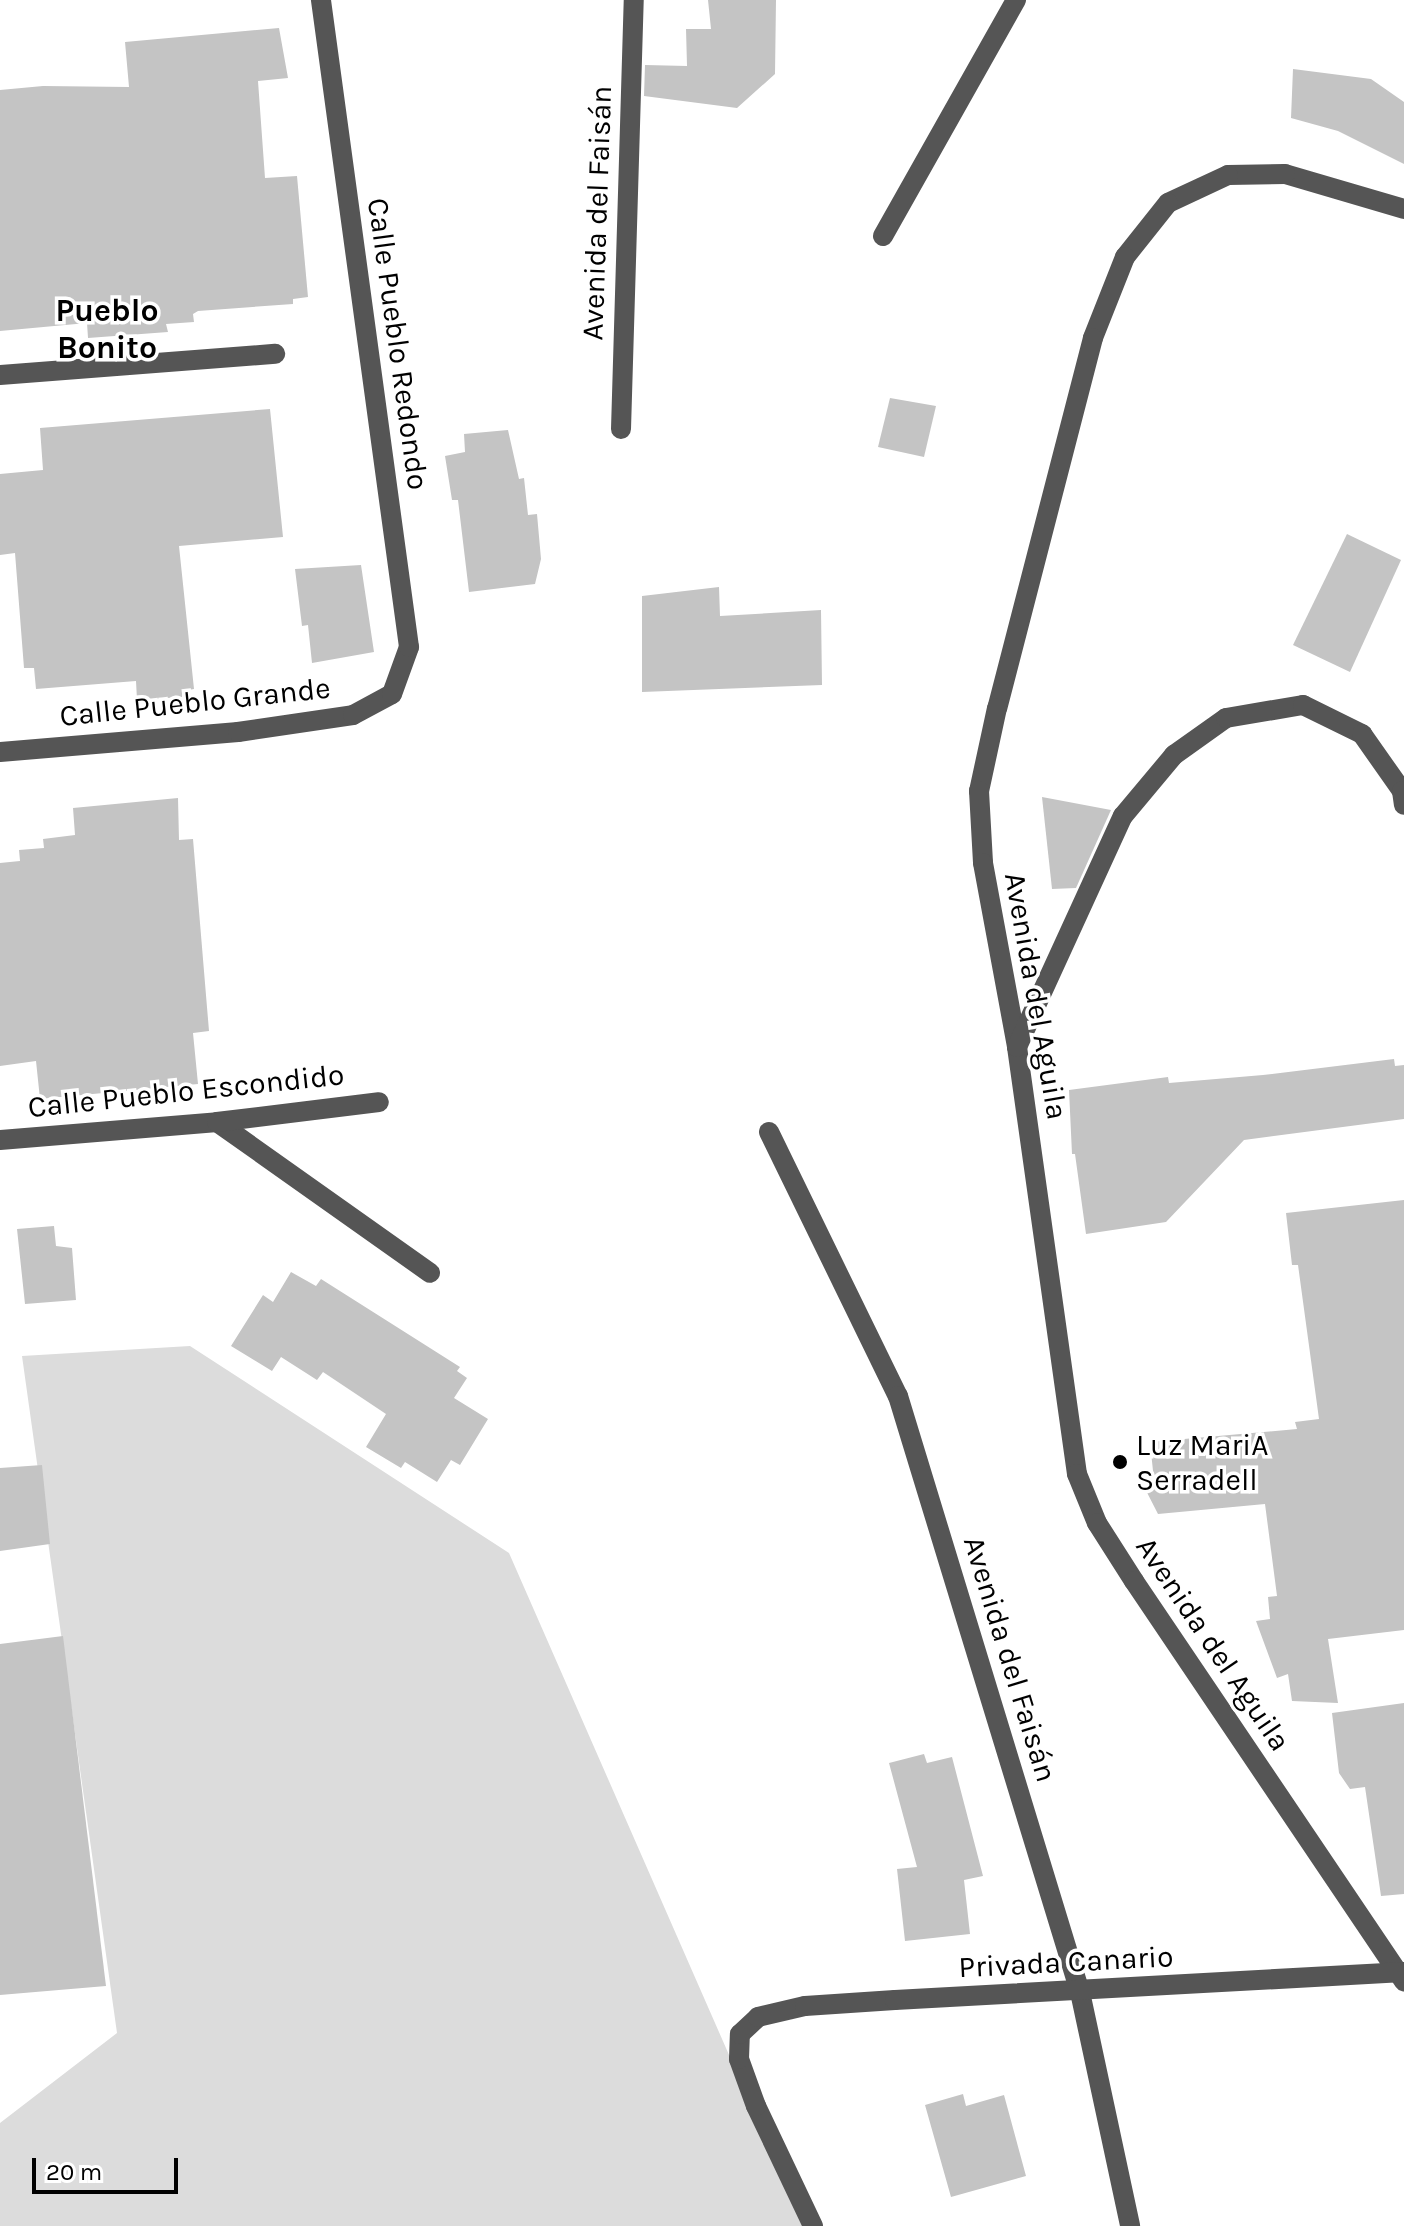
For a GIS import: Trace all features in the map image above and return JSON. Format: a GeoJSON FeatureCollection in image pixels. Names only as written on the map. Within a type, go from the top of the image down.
{"type":"FeatureCollection","features":[{"type":"Feature","properties":{"kind":"street","name":"Calle Pueblo Redondo"},"geometry":{"type":"LineString","coordinates":[[321,0],[409,647],[392,694]]}},
{"type":"Feature","properties":{"kind":"street","name":"Avenida del Faisán"},"geometry":{"type":"LineString","coordinates":[[621,429],[634,0]]}},
{"type":"Feature","properties":{"kind":"street"},"geometry":{"type":"LineString","coordinates":[[883,236],[1016,0]]}},
{"type":"Feature","properties":{"kind":"street","name":"Avenida del Aguila"},"geometry":{"type":"LineString","coordinates":[[1402,1975],[1134,1581],[1097,1523],[1077,1474],[1017,1047],[983,863],[979,791],[1093,338],[1125,257],[1168,203],[1228,175],[1285,174],[1404,209]]}},
{"type":"Feature","properties":{"kind":"street"},"geometry":{"type":"LineString","coordinates":[[0,375],[275,354]]}},
{"type":"Feature","properties":{"kind":"street","name":"Calle Pueblo Grande"},"geometry":{"type":"LineString","coordinates":[[0,752],[238,732],[353,715],[392,694]]}},
{"type":"Feature","properties":{"kind":"street"},"geometry":{"type":"LineString","coordinates":[[1017,1047],[1123,816],[1174,755],[1226,718],[1303,705],[1362,734],[1402,791],[1404,805]]}},
{"type":"Feature","properties":{"kind":"street","name":"Calle Pueblo Escondido"},"geometry":{"type":"LineString","coordinates":[[0,1140],[217,1122],[379,1102]]}},
{"type":"Feature","properties":{"kind":"street"},"geometry":{"type":"LineString","coordinates":[[217,1122],[430,1273]]}},
{"type":"Feature","properties":{"kind":"street","name":"Avenida del Faisán"},"geometry":{"type":"LineString","coordinates":[[769,1132],[898,1396],[1080,1992],[1130,2226]]}},
{"type":"Feature","properties":{"kind":"street","name":"Privada Canario"},"geometry":{"type":"LineString","coordinates":[[813,2226],[756,2106],[739,2059],[740,2034],[758,2017],[805,2006],[1402,1975]]}},
{"type":"Feature","properties":{"kind":"shaded area"},"geometry":{"type":"Polygon","coordinates":[[[190,1346],[509,1553],[804,2226],[0,2226],[0,2123],[117,2033],[22,1356],[190,1346]]]}},
{"type":"Feature","properties":{"kind":"building"},"geometry":{"type":"Polygon","coordinates":[[[708,0],[776,0],[775,74],[737,108],[644,96],[645,65],[687,66],[686,29],[711,29],[708,0]]]}},
{"type":"Feature","properties":{"kind":"building"},"geometry":{"type":"Polygon","coordinates":[[[279,28],[288,78],[258,81],[265,178],[297,176],[308,297],[293,299],[293,304],[198,311],[193,314],[194,322],[166,324],[168,332],[88,338],[87,323],[0,331],[0,90],[43,86],[129,87],[125,42],[279,28]]]}},
{"type":"Feature","properties":{"kind":"building"},"geometry":{"type":"Polygon","coordinates":[[[1293,69],[1371,79],[1404,102],[1404,164],[1338,131],[1291,118],[1293,69]]]}},
{"type":"Feature","properties":{"kind":"building"},"geometry":{"type":"Polygon","coordinates":[[[890,398],[936,406],[924,457],[878,447],[890,398]]]}},
{"type":"Feature","properties":{"kind":"building"},"geometry":{"type":"Polygon","coordinates":[[[270,409],[283,537],[179,546],[194,689],[182,691],[182,697],[137,700],[136,681],[36,689],[34,668],[24,668],[15,553],[0,555],[0,474],[43,470],[40,428],[270,409]]]}},
{"type":"Feature","properties":{"kind":"building"},"geometry":{"type":"Polygon","coordinates":[[[508,430],[519,479],[524,478],[528,515],[537,514],[541,559],[535,584],[469,592],[458,500],[452,500],[445,456],[465,452],[464,434],[508,430]]]}},
{"type":"Feature","properties":{"kind":"building"},"geometry":{"type":"Polygon","coordinates":[[[1347,534],[1401,560],[1350,672],[1293,645],[1347,534]]]}},
{"type":"Feature","properties":{"kind":"building"},"geometry":{"type":"Polygon","coordinates":[[[361,565],[374,652],[312,663],[308,625],[302,626],[295,569],[361,565]]]}},
{"type":"Feature","properties":{"kind":"building"},"geometry":{"type":"Polygon","coordinates":[[[719,587],[720,616],[821,610],[822,685],[642,692],[642,596],[719,587]]]}},
{"type":"Feature","properties":{"kind":"building"},"geometry":{"type":"Polygon","coordinates":[[[1042,797],[1111,810],[1076,888],[1052,889],[1042,797]]]}},
{"type":"Feature","properties":{"kind":"building"},"geometry":{"type":"Polygon","coordinates":[[[178,798],[179,840],[193,839],[209,1031],[193,1033],[198,1084],[40,1099],[36,1061],[0,1066],[0,863],[20,861],[19,850],[44,848],[43,839],[75,835],[73,808],[178,798]]]}},
{"type":"Feature","properties":{"kind":"building"},"geometry":{"type":"Polygon","coordinates":[[[1394,1059],[1395,1066],[1404,1065],[1404,1119],[1244,1140],[1166,1222],[1086,1234],[1075,1154],[1072,1154],[1069,1090],[1168,1077],[1169,1083],[1394,1059]]]}},
{"type":"Feature","properties":{"kind":"building"},"geometry":{"type":"Polygon","coordinates":[[[1404,1200],[1404,1630],[1328,1639],[1338,1703],[1292,1701],[1288,1674],[1277,1678],[1256,1621],[1270,1619],[1268,1597],[1277,1596],[1265,1504],[1158,1514],[1137,1473],[1153,1471],[1150,1442],[1297,1429],[1295,1422],[1319,1419],[1298,1265],[1292,1265],[1286,1213],[1404,1200]]]}},
{"type":"Feature","properties":{"kind":"building"},"geometry":{"type":"Polygon","coordinates":[[[54,1226],[56,1246],[72,1248],[76,1300],[25,1304],[17,1229],[54,1226]]]}},
{"type":"Feature","properties":{"kind":"building"},"geometry":{"type":"Polygon","coordinates":[[[291,1272],[316,1286],[321,1279],[460,1367],[457,1371],[467,1378],[454,1398],[488,1419],[460,1465],[451,1460],[437,1482],[405,1462],[401,1468],[366,1447],[386,1414],[323,1372],[317,1380],[281,1357],[272,1371],[231,1346],[263,1295],[273,1302],[291,1272]]]}},
{"type":"Feature","properties":{"kind":"building"},"geometry":{"type":"Polygon","coordinates":[[[42,1465],[50,1544],[0,1551],[0,1468],[42,1465]]]}},
{"type":"Feature","properties":{"kind":"building"},"geometry":{"type":"Polygon","coordinates":[[[63,1636],[106,1986],[0,1995],[0,1644],[63,1636]]]}},
{"type":"Feature","properties":{"kind":"building"},"geometry":{"type":"Polygon","coordinates":[[[1404,1703],[1404,1894],[1381,1896],[1365,1787],[1350,1789],[1339,1773],[1332,1713],[1404,1703]]]}},
{"type":"Feature","properties":{"kind":"building"},"geometry":{"type":"Polygon","coordinates":[[[924,1754],[927,1763],[952,1757],[983,1876],[964,1880],[970,1934],[905,1941],[897,1869],[917,1867],[889,1763],[924,1754]]]}},
{"type":"Feature","properties":{"kind":"building"},"geometry":{"type":"Polygon","coordinates":[[[963,2094],[966,2106],[1004,2095],[1026,2176],[951,2197],[925,2105],[963,2094]]]}},
{"type":"Feature","properties":{"kind":"place","name":"Luz MariA Serradell"},"geometry":{"type":"Point","coordinates":[1120,1462]}},
{"type":"Feature","properties":{"kind":"district","name":"Pueblo Bonito"},"geometry":{"type":"Point","coordinates":[107,330]}}]}
